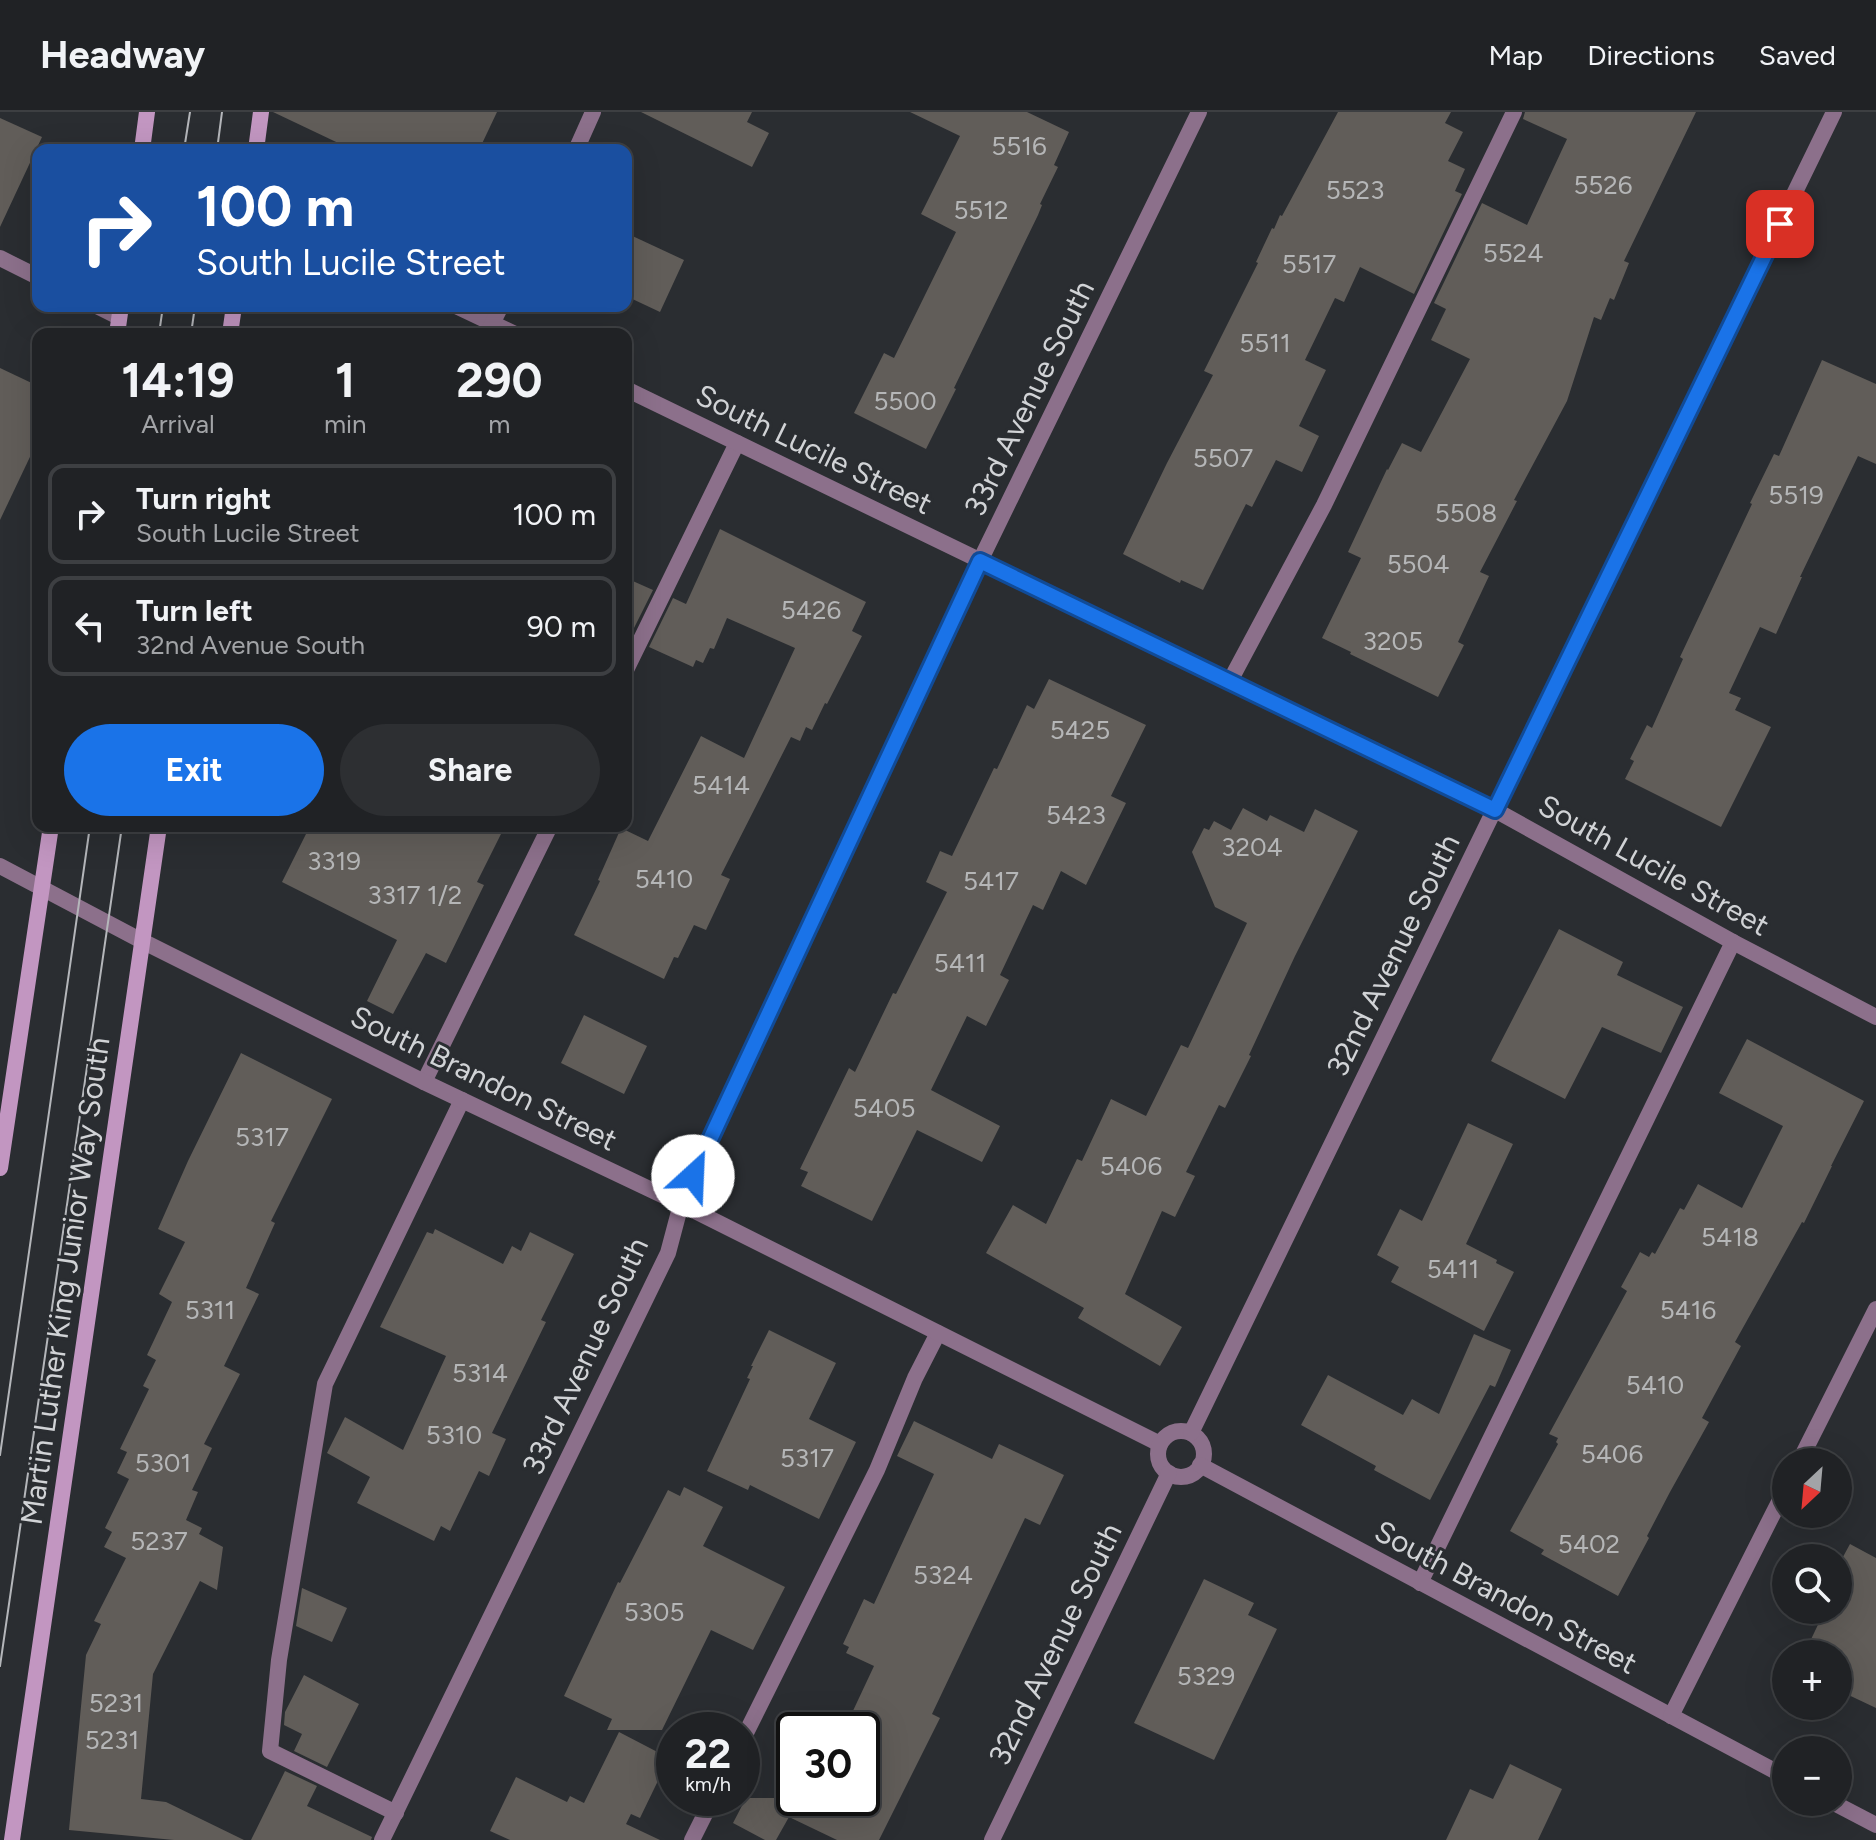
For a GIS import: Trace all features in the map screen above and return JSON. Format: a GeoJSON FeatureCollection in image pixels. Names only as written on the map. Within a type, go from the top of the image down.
{"type":"FeatureCollection","features":[{"type":"Feature","properties":{"kind":"main road"},"geometry":{"type":"LineString","coordinates":[[143,144],[147,112]]}},
{"type":"Feature","properties":{"kind":"main road"},"geometry":{"type":"LineString","coordinates":[[257,144],[261,112]]}},
{"type":"Feature","properties":{"kind":"main road"},"geometry":{"type":"LineString","coordinates":[[0,1168],[50,832]]}},
{"type":"Feature","properties":{"kind":"main road","name":"Martin Luther King Junior Way South"},"geometry":{"type":"LineString","coordinates":[[12,1840],[158,832]]}},
{"type":"Feature","properties":{"kind":"street"},"geometry":{"type":"LineString","coordinates":[[579,144],[593,112]]}},
{"type":"Feature","properties":{"kind":"street","name":"33rd Avenue South"},"geometry":{"type":"LineString","coordinates":[[382,1840],[668,1253],[681,1204],[980,561],[1199,112]]}},
{"type":"Feature","properties":{"kind":"street"},"geometry":{"type":"LineString","coordinates":[[1230,681],[1324,505],[1514,112]]}},
{"type":"Feature","properties":{"kind":"street","name":"32nd Avenue South"},"geometry":{"type":"LineString","coordinates":[[1191,1433],[1834,112]]}},
{"type":"Feature","properties":{"kind":"street"},"geometry":{"type":"LineString","coordinates":[[0,258],[32,274]]}},
{"type":"Feature","properties":{"kind":"street"},"geometry":{"type":"LineString","coordinates":[[465,312],[490,328]]}},
{"type":"Feature","properties":{"kind":"street","name":"South Lucile Street"},"geometry":{"type":"LineString","coordinates":[[632,392],[1495,810],[1876,1017]]}},
{"type":"Feature","properties":{"kind":"street"},"geometry":{"type":"LineString","coordinates":[[632,658],[737,443]]}},
{"type":"Feature","properties":{"kind":"street"},"geometry":{"type":"LineString","coordinates":[[424,1082],[547,832]]}},
{"type":"Feature","properties":{"kind":"street","name":"South Brandon Street"},"geometry":{"type":"LineString","coordinates":[[0,866],[424,1082],[681,1204],[1160,1444]]}},
{"type":"Feature","properties":{"kind":"street"},"geometry":{"type":"LineString","coordinates":[[1420,1583],[1733,942]]}},
{"type":"Feature","properties":{"kind":"street"},"geometry":{"type":"LineString","coordinates":[[396,1813],[270,1751],[279,1660],[325,1384],[462,1100]]}},
{"type":"Feature","properties":{"kind":"street"},"geometry":{"type":"LineString","coordinates":[[1806,1448],[1876,1309]]}},
{"type":"Feature","properties":{"kind":"street"},"geometry":{"type":"LineString","coordinates":[[756,1712],[877,1470],[915,1378],[938,1333]]}},
{"type":"Feature","properties":{"kind":"street"},"geometry":{"type":"LineString","coordinates":[[1173,1432],[1191,1433],[1203,1447],[1200,1465],[1187,1476],[1169,1473],[1160,1464],[1160,1444],[1166,1435],[1173,1432]]}},
{"type":"Feature","properties":{"kind":"street","name":"South Brandon Street"},"geometry":{"type":"LineString","coordinates":[[1200,1465],[1772,1770]]}},
{"type":"Feature","properties":{"kind":"street","name":"32nd Avenue South"},"geometry":{"type":"LineString","coordinates":[[992,1840],[1169,1473]]}},
{"type":"Feature","properties":{"kind":"street"},"geometry":{"type":"LineString","coordinates":[[1671,1716],[1772,1516]]}},
{"type":"Feature","properties":{"kind":"street"},"geometry":{"type":"LineString","coordinates":[[1852,1812],[1876,1825]]}},
{"type":"Feature","properties":{"kind":"street"},"geometry":{"type":"LineString","coordinates":[[692,1840],[704,1816]]}},
{"type":"Feature","properties":{"kind":"building"},"geometry":{"type":"Polygon","coordinates":[[[273,112],[497,112],[482,144],[340,144],[273,112]]]}},
{"type":"Feature","properties":{"kind":"building"},"geometry":{"type":"Polygon","coordinates":[[[641,112],[752,112],[747,122],[769,133],[752,167],[641,112]]]}},
{"type":"Feature","properties":{"kind":"building"},"geometry":{"type":"Polygon","coordinates":[[[910,112],[1027,112],[1069,132],[1054,165],[1058,167],[1038,215],[926,449],[854,413],[884,353],[894,358],[956,232],[921,214],[960,136],[910,112]]]}},
{"type":"Feature","properties":{"kind":"building"},"geometry":{"type":"Polygon","coordinates":[[[1338,112],[1451,112],[1445,123],[1463,132],[1448,161],[1465,169],[1455,191],[1462,194],[1414,294],[1360,267],[1344,302],[1335,298],[1305,360],[1326,370],[1299,426],[1319,436],[1302,472],[1276,460],[1252,507],[1246,504],[1203,590],[1181,580],[1180,583],[1123,554],[1213,375],[1204,371],[1272,228],[1282,216],[1338,112]]]}},
{"type":"Feature","properties":{"kind":"building"},"geometry":{"type":"Polygon","coordinates":[[[1525,112],[1696,112],[1624,261],[1629,263],[1614,300],[1610,298],[1601,320],[1594,317],[1567,401],[1480,572],[1489,576],[1458,642],[1464,645],[1438,697],[1322,638],[1361,558],[1348,552],[1387,469],[1402,443],[1421,452],[1470,359],[1431,340],[1446,309],[1434,303],[1482,203],[1527,225],[1567,139],[1523,119],[1525,112]]]}},
{"type":"Feature","properties":{"kind":"building"},"geometry":{"type":"Polygon","coordinates":[[[0,118],[42,137],[39,144],[32,144],[32,158],[0,227],[0,118]]]}},
{"type":"Feature","properties":{"kind":"building"},"geometry":{"type":"Polygon","coordinates":[[[632,236],[684,260],[660,312],[632,299],[632,236]]]}},
{"type":"Feature","properties":{"kind":"building"},"geometry":{"type":"Polygon","coordinates":[[[1822,360],[1876,384],[1876,464],[1858,456],[1776,634],[1760,627],[1729,693],[1741,698],[1735,710],[1771,727],[1721,827],[1625,779],[1634,761],[1630,759],[1647,725],[1652,728],[1683,659],[1680,657],[1750,503],[1774,454],[1779,456],[1822,360]]]}},
{"type":"Feature","properties":{"kind":"building"},"geometry":{"type":"Polygon","coordinates":[[[0,368],[32,383],[32,453],[0,520],[0,368]]]}},
{"type":"Feature","properties":{"kind":"building"},"geometry":{"type":"Polygon","coordinates":[[[720,529],[866,602],[852,631],[862,636],[812,730],[806,727],[800,741],[791,737],[721,875],[730,879],[706,930],[694,925],[664,979],[574,935],[619,832],[629,832],[648,841],[701,736],[744,758],[795,648],[727,618],[714,649],[710,648],[703,663],[696,660],[693,667],[649,647],[673,598],[686,604],[720,529]]]}},
{"type":"Feature","properties":{"kind":"building"},"geometry":{"type":"Polygon","coordinates":[[[632,581],[653,590],[632,632],[632,581]]]}},
{"type":"Feature","properties":{"kind":"building"},"geometry":{"type":"Polygon","coordinates":[[[1049,679],[1146,725],[1111,796],[1126,803],[1086,885],[1061,871],[1043,910],[1033,905],[1000,975],[1009,980],[986,1026],[967,1016],[931,1090],[1000,1126],[982,1162],[917,1130],[872,1221],[801,1186],[808,1172],[800,1169],[849,1068],[855,1072],[947,892],[926,882],[940,851],[952,856],[1027,705],[1034,709],[1049,679]]]}},
{"type":"Feature","properties":{"kind":"building"},"geometry":{"type":"Polygon","coordinates":[[[1243,808],[1267,821],[1270,815],[1304,832],[1315,809],[1358,831],[1295,956],[1225,1108],[1219,1105],[1186,1172],[1195,1176],[1175,1217],[1162,1211],[1125,1294],[1182,1327],[1160,1366],[1078,1318],[1084,1308],[986,1253],[1013,1205],[1046,1224],[1077,1159],[1082,1161],[1111,1099],[1146,1116],[1181,1045],[1188,1048],[1247,923],[1215,907],[1192,852],[1204,828],[1209,830],[1214,821],[1231,830],[1243,808]]]}},
{"type":"Feature","properties":{"kind":"building"},"geometry":{"type":"Polygon","coordinates":[[[307,832],[502,832],[477,882],[484,885],[446,963],[426,953],[393,1014],[367,1001],[397,940],[282,882],[307,832]]]}},
{"type":"Feature","properties":{"kind":"building"},"geometry":{"type":"Polygon","coordinates":[[[1559,929],[1623,962],[1617,975],[1683,1007],[1661,1053],[1602,1027],[1565,1099],[1491,1061],[1559,929]]]}},
{"type":"Feature","properties":{"kind":"building"},"geometry":{"type":"Polygon","coordinates":[[[584,1015],[647,1046],[624,1094],[561,1063],[584,1015]]]}},
{"type":"Feature","properties":{"kind":"building"},"geometry":{"type":"Polygon","coordinates":[[[1747,1039],[1864,1101],[1804,1223],[1735,1342],[1741,1346],[1702,1418],[1709,1422],[1618,1596],[1541,1554],[1544,1550],[1510,1531],[1558,1444],[1558,1438],[1549,1434],[1627,1291],[1621,1287],[1640,1252],[1649,1257],[1652,1252],[1655,1254],[1680,1208],[1684,1210],[1698,1184],[1742,1208],[1783,1126],[1719,1093],[1747,1039]]]}},
{"type":"Feature","properties":{"kind":"building"},"geometry":{"type":"Polygon","coordinates":[[[241,1053],[332,1099],[271,1221],[275,1223],[246,1288],[259,1294],[224,1366],[240,1374],[204,1444],[212,1448],[192,1490],[198,1492],[186,1520],[202,1528],[199,1534],[223,1547],[217,1590],[200,1581],[153,1674],[141,1799],[166,1802],[244,1840],[174,1840],[69,1830],[86,1655],[101,1624],[94,1621],[126,1558],[104,1547],[112,1532],[105,1528],[129,1479],[117,1473],[127,1452],[120,1449],[149,1389],[143,1386],[156,1360],[147,1355],[172,1302],[159,1294],[185,1242],[158,1229],[241,1053]]]}},
{"type":"Feature","properties":{"kind":"building"},"geometry":{"type":"Polygon","coordinates":[[[1468,1123],[1513,1144],[1466,1244],[1514,1272],[1484,1331],[1391,1282],[1399,1267],[1377,1255],[1400,1209],[1422,1221],[1468,1123]]]}},
{"type":"Feature","properties":{"kind":"building"},"geometry":{"type":"Polygon","coordinates":[[[435,1229],[503,1264],[512,1246],[521,1251],[530,1232],[574,1254],[541,1320],[546,1322],[492,1433],[506,1439],[489,1476],[479,1471],[450,1531],[441,1526],[434,1541],[357,1503],[370,1477],[327,1453],[345,1417],[403,1450],[446,1356],[380,1327],[427,1232],[433,1234],[435,1229]]]}},
{"type":"Feature","properties":{"kind":"building"},"geometry":{"type":"Polygon","coordinates":[[[769,1330],[836,1363],[809,1419],[856,1442],[819,1519],[750,1485],[748,1490],[707,1471],[769,1330]]]}},
{"type":"Feature","properties":{"kind":"building"},"geometry":{"type":"Polygon","coordinates":[[[1474,1334],[1511,1350],[1495,1387],[1490,1385],[1430,1500],[1301,1425],[1328,1375],[1403,1415],[1412,1399],[1439,1414],[1474,1334]]]}},
{"type":"Feature","properties":{"kind":"building"},"geometry":{"type":"Polygon","coordinates":[[[914,1421],[992,1459],[999,1444],[1064,1475],[1040,1525],[1025,1518],[932,1714],[940,1718],[879,1840],[837,1840],[789,1817],[776,1840],[765,1840],[733,1823],[737,1816],[760,1816],[760,1798],[776,1798],[776,1816],[880,1816],[880,1712],[852,1712],[874,1666],[846,1653],[849,1647],[843,1644],[864,1599],[874,1604],[934,1474],[897,1456],[914,1421]]]}},
{"type":"Feature","properties":{"kind":"building"},"geometry":{"type":"Polygon","coordinates":[[[684,1487],[723,1507],[703,1546],[785,1587],[753,1650],[711,1630],[671,1712],[656,1712],[656,1730],[607,1730],[612,1719],[564,1696],[618,1582],[668,1490],[680,1496],[684,1487]]]}},
{"type":"Feature","properties":{"kind":"building"},"geometry":{"type":"Polygon","coordinates":[[[1852,1545],[1876,1558],[1876,1708],[1852,1697],[1852,1640],[1811,1640],[1818,1624],[1852,1624],[1852,1545]]]}},
{"type":"Feature","properties":{"kind":"building"},"geometry":{"type":"Polygon","coordinates":[[[1204,1579],[1254,1603],[1248,1615],[1277,1629],[1214,1760],[1134,1723],[1204,1579]]]}},
{"type":"Feature","properties":{"kind":"building"},"geometry":{"type":"Polygon","coordinates":[[[302,1588],[347,1608],[332,1642],[296,1626],[302,1588]]]}},
{"type":"Feature","properties":{"kind":"building"},"geometry":{"type":"Polygon","coordinates":[[[304,1675],[359,1704],[327,1767],[294,1751],[302,1734],[284,1725],[285,1712],[304,1675]]]}},
{"type":"Feature","properties":{"kind":"building"},"geometry":{"type":"Polygon","coordinates":[[[619,1732],[656,1751],[656,1785],[640,1818],[631,1814],[626,1824],[660,1840],[510,1840],[490,1831],[516,1777],[567,1802],[570,1796],[584,1803],[619,1732]]]}},
{"type":"Feature","properties":{"kind":"building"},"geometry":{"type":"Polygon","coordinates":[[[1510,1764],[1562,1789],[1538,1840],[1446,1840],[1470,1789],[1493,1799],[1510,1764]]]}},
{"type":"Feature","properties":{"kind":"building"},"geometry":{"type":"Polygon","coordinates":[[[285,1771],[317,1786],[307,1806],[372,1837],[371,1840],[251,1840],[285,1771]]]}},
{"type":"Feature","properties":{"kind":"tram line"},"geometry":{"type":"LineString","coordinates":[[185,144],[190,112]]}},
{"type":"Feature","properties":{"kind":"tram line"},"geometry":{"type":"LineString","coordinates":[[218,144],[222,112]]}},
{"type":"Feature","properties":{"kind":"tram line"},"geometry":{"type":"LineString","coordinates":[[160,328],[162,312]]}},
{"type":"Feature","properties":{"kind":"tram line"},"geometry":{"type":"LineString","coordinates":[[192,328],[194,312]]}},
{"type":"Feature","properties":{"kind":"tram line"},"geometry":{"type":"LineString","coordinates":[[0,1455],[89,832]]}},
{"type":"Feature","properties":{"kind":"tram line"},"geometry":{"type":"LineString","coordinates":[[0,1666],[121,832]]}},
{"type":"Feature","properties":{"kind":"route"},"geometry":{"type":"LineString","coordinates":[[693,1176],[980,561],[1495,810],[1780,224]]}}]}
